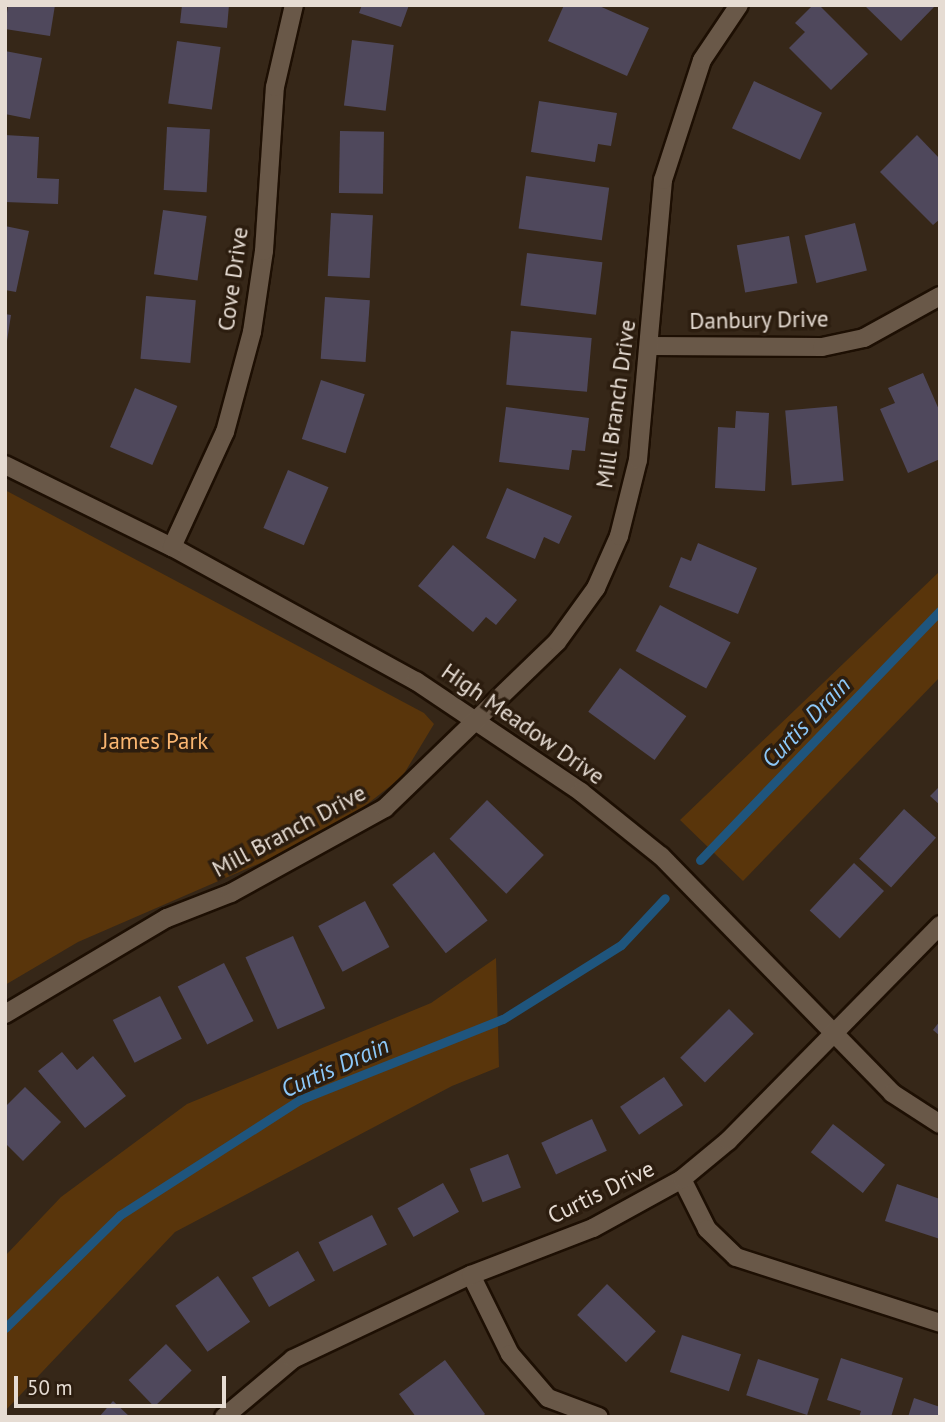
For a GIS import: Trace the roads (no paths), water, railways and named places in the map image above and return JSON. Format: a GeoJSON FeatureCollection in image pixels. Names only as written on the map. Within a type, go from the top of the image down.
{"type":"FeatureCollection","features":[{"type":"Feature","properties":{"kind":"street","name":"Cove Drive"},"geometry":{"type":"LineString","coordinates":[[172,547],[225,432],[252,332],[264,251],[275,87],[294,5]]}},
{"type":"Feature","properties":{"kind":"street","name":"Mill Branch Drive"},"geometry":{"type":"LineString","coordinates":[[5,1014],[167,918],[231,893],[385,808],[557,642],[596,588],[619,536],[638,460],[651,346],[663,180],[702,60],[739,5]]}},
{"type":"Feature","properties":{"kind":"street","name":"Danbury Drive"},"geometry":{"type":"LineString","coordinates":[[651,346],[821,347],[864,338],[940,296]]}},
{"type":"Feature","properties":{"kind":"street","name":"High Meadow Drive"},"geometry":{"type":"LineString","coordinates":[[5,465],[172,547],[416,681],[476,719],[661,856],[892,1093],[940,1124]]}},
{"type":"Feature","properties":{"kind":"street","name":"Curtis Drive"},"geometry":{"type":"LineString","coordinates":[[224,1417],[293,1359],[471,1275],[593,1228],[682,1179],[728,1141],[940,925]]}},
{"type":"Feature","properties":{"kind":"street"},"geometry":{"type":"LineString","coordinates":[[682,1179],[707,1229],[736,1257],[940,1323]]}},
{"type":"Feature","properties":{"kind":"street"},"geometry":{"type":"LineString","coordinates":[[471,1275],[510,1354],[548,1398],[599,1417]]}},
{"type":"Feature","properties":{"kind":"waterway","name":"Curtis Drain"},"geometry":{"type":"LineString","coordinates":[[700,860],[940,611]]}},
{"type":"Feature","properties":{"kind":"waterway","name":"Curtis Drain"},"geometry":{"type":"LineString","coordinates":[[5,1328],[120,1215],[299,1100],[503,1019],[621,945],[665,898]]}},
{"type":"Feature","properties":{"kind":"park label","name":"James Park"},"geometry":{"type":"Point","coordinates":[155,741]}}]}
